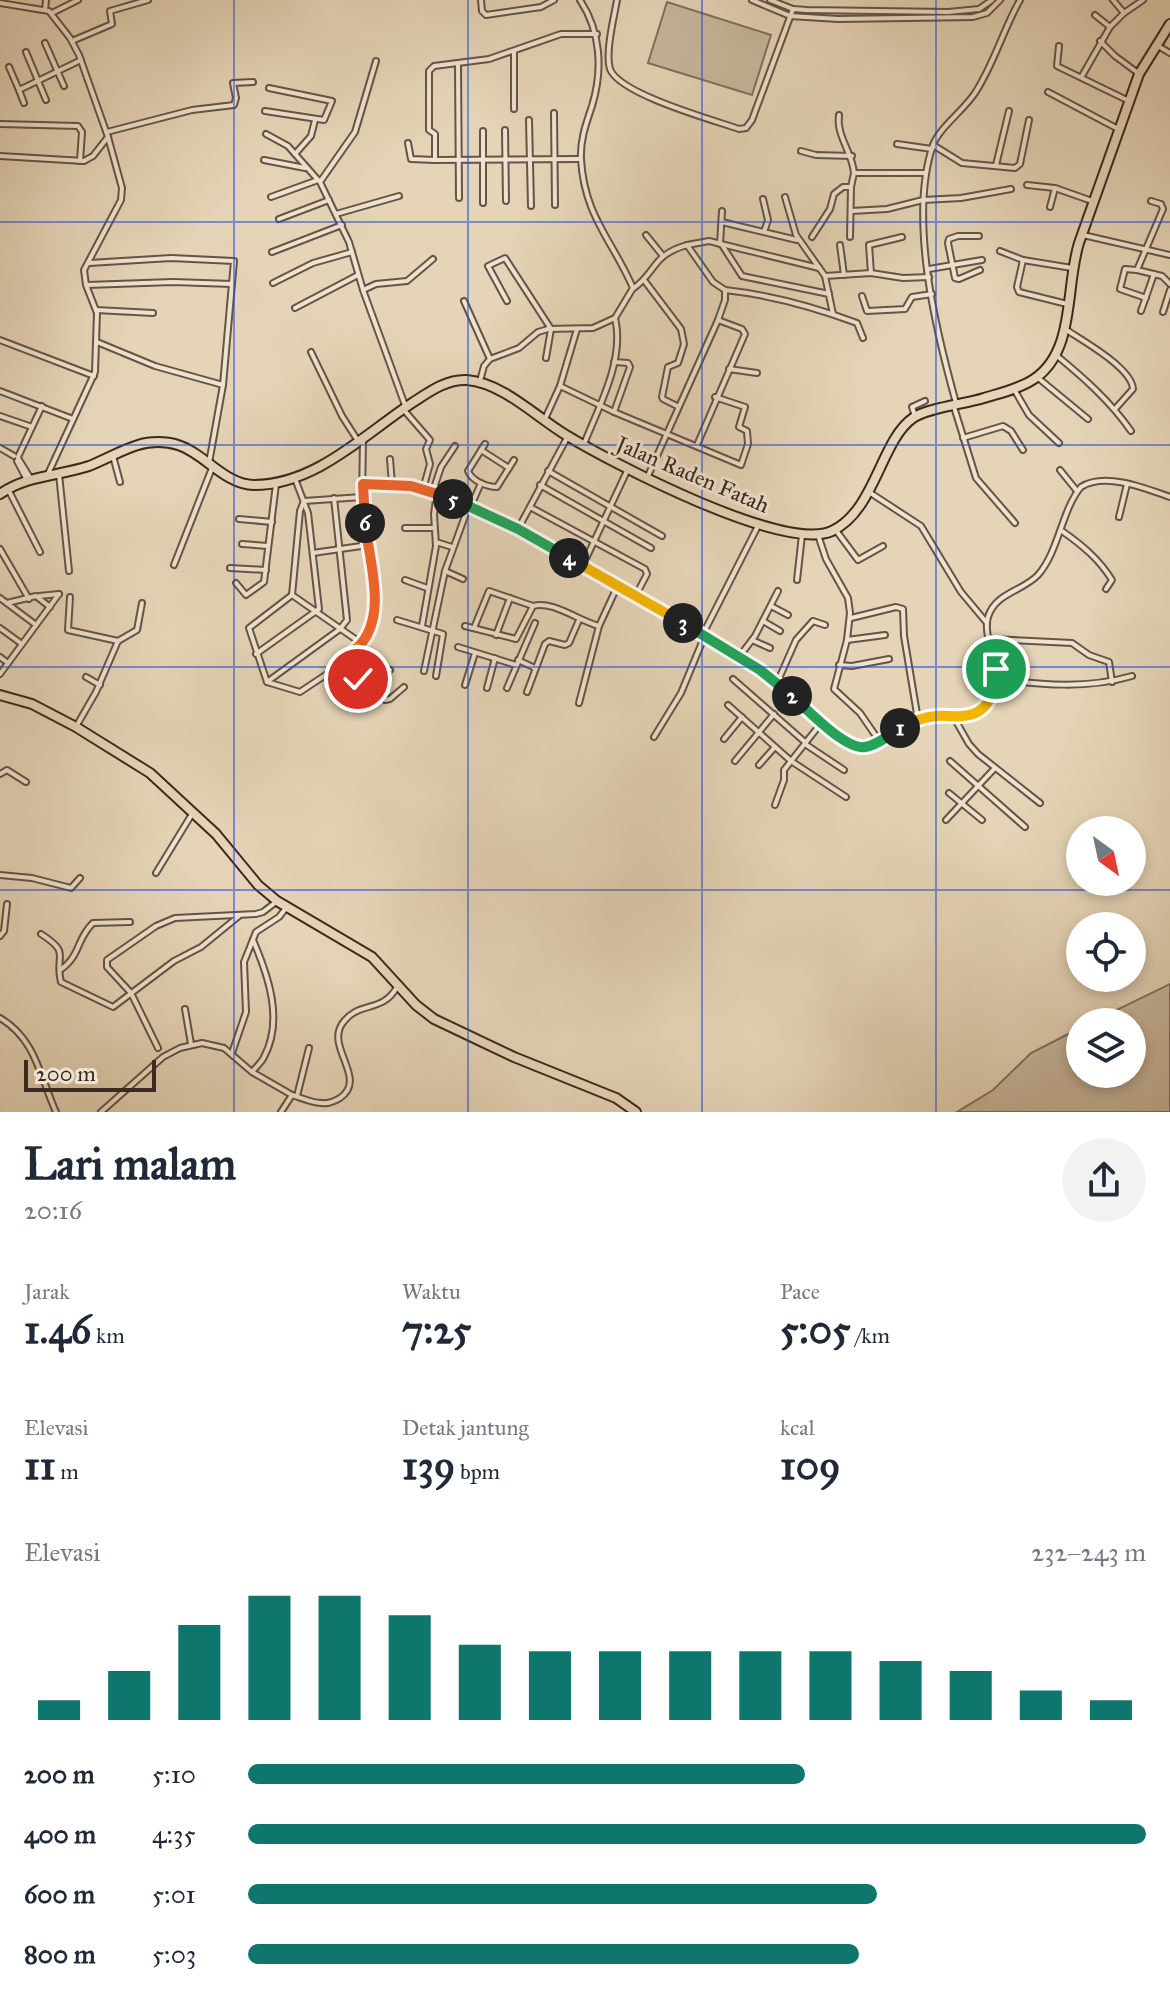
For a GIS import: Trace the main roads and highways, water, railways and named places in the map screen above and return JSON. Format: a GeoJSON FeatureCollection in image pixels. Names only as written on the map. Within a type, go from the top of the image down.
{"type":"FeatureCollection","features":[{"type":"Feature","properties":{"kind":"highway","name":"Jalan Raden Fatah"},"geometry":{"type":"LineString","coordinates":[[4,491],[29,479],[91,465],[137,445],[167,443],[189,449],[246,484],[276,482],[331,460],[404,408],[443,385],[464,380],[503,394],[568,436],[628,469],[759,524],[802,535],[818,535],[835,529],[853,514],[869,492],[901,431],[915,416],[1013,388],[1037,377],[1056,355],[1065,329],[1072,268],[1129,101],[1139,74],[1170,24]]}},
{"type":"Feature","properties":{"kind":"highway"},"geometry":{"type":"LineString","coordinates":[[0,695],[19,699],[76,727],[150,773],[193,811],[258,885],[277,901],[372,957],[416,1005],[439,1022],[514,1057],[616,1098],[636,1112]]}}]}
